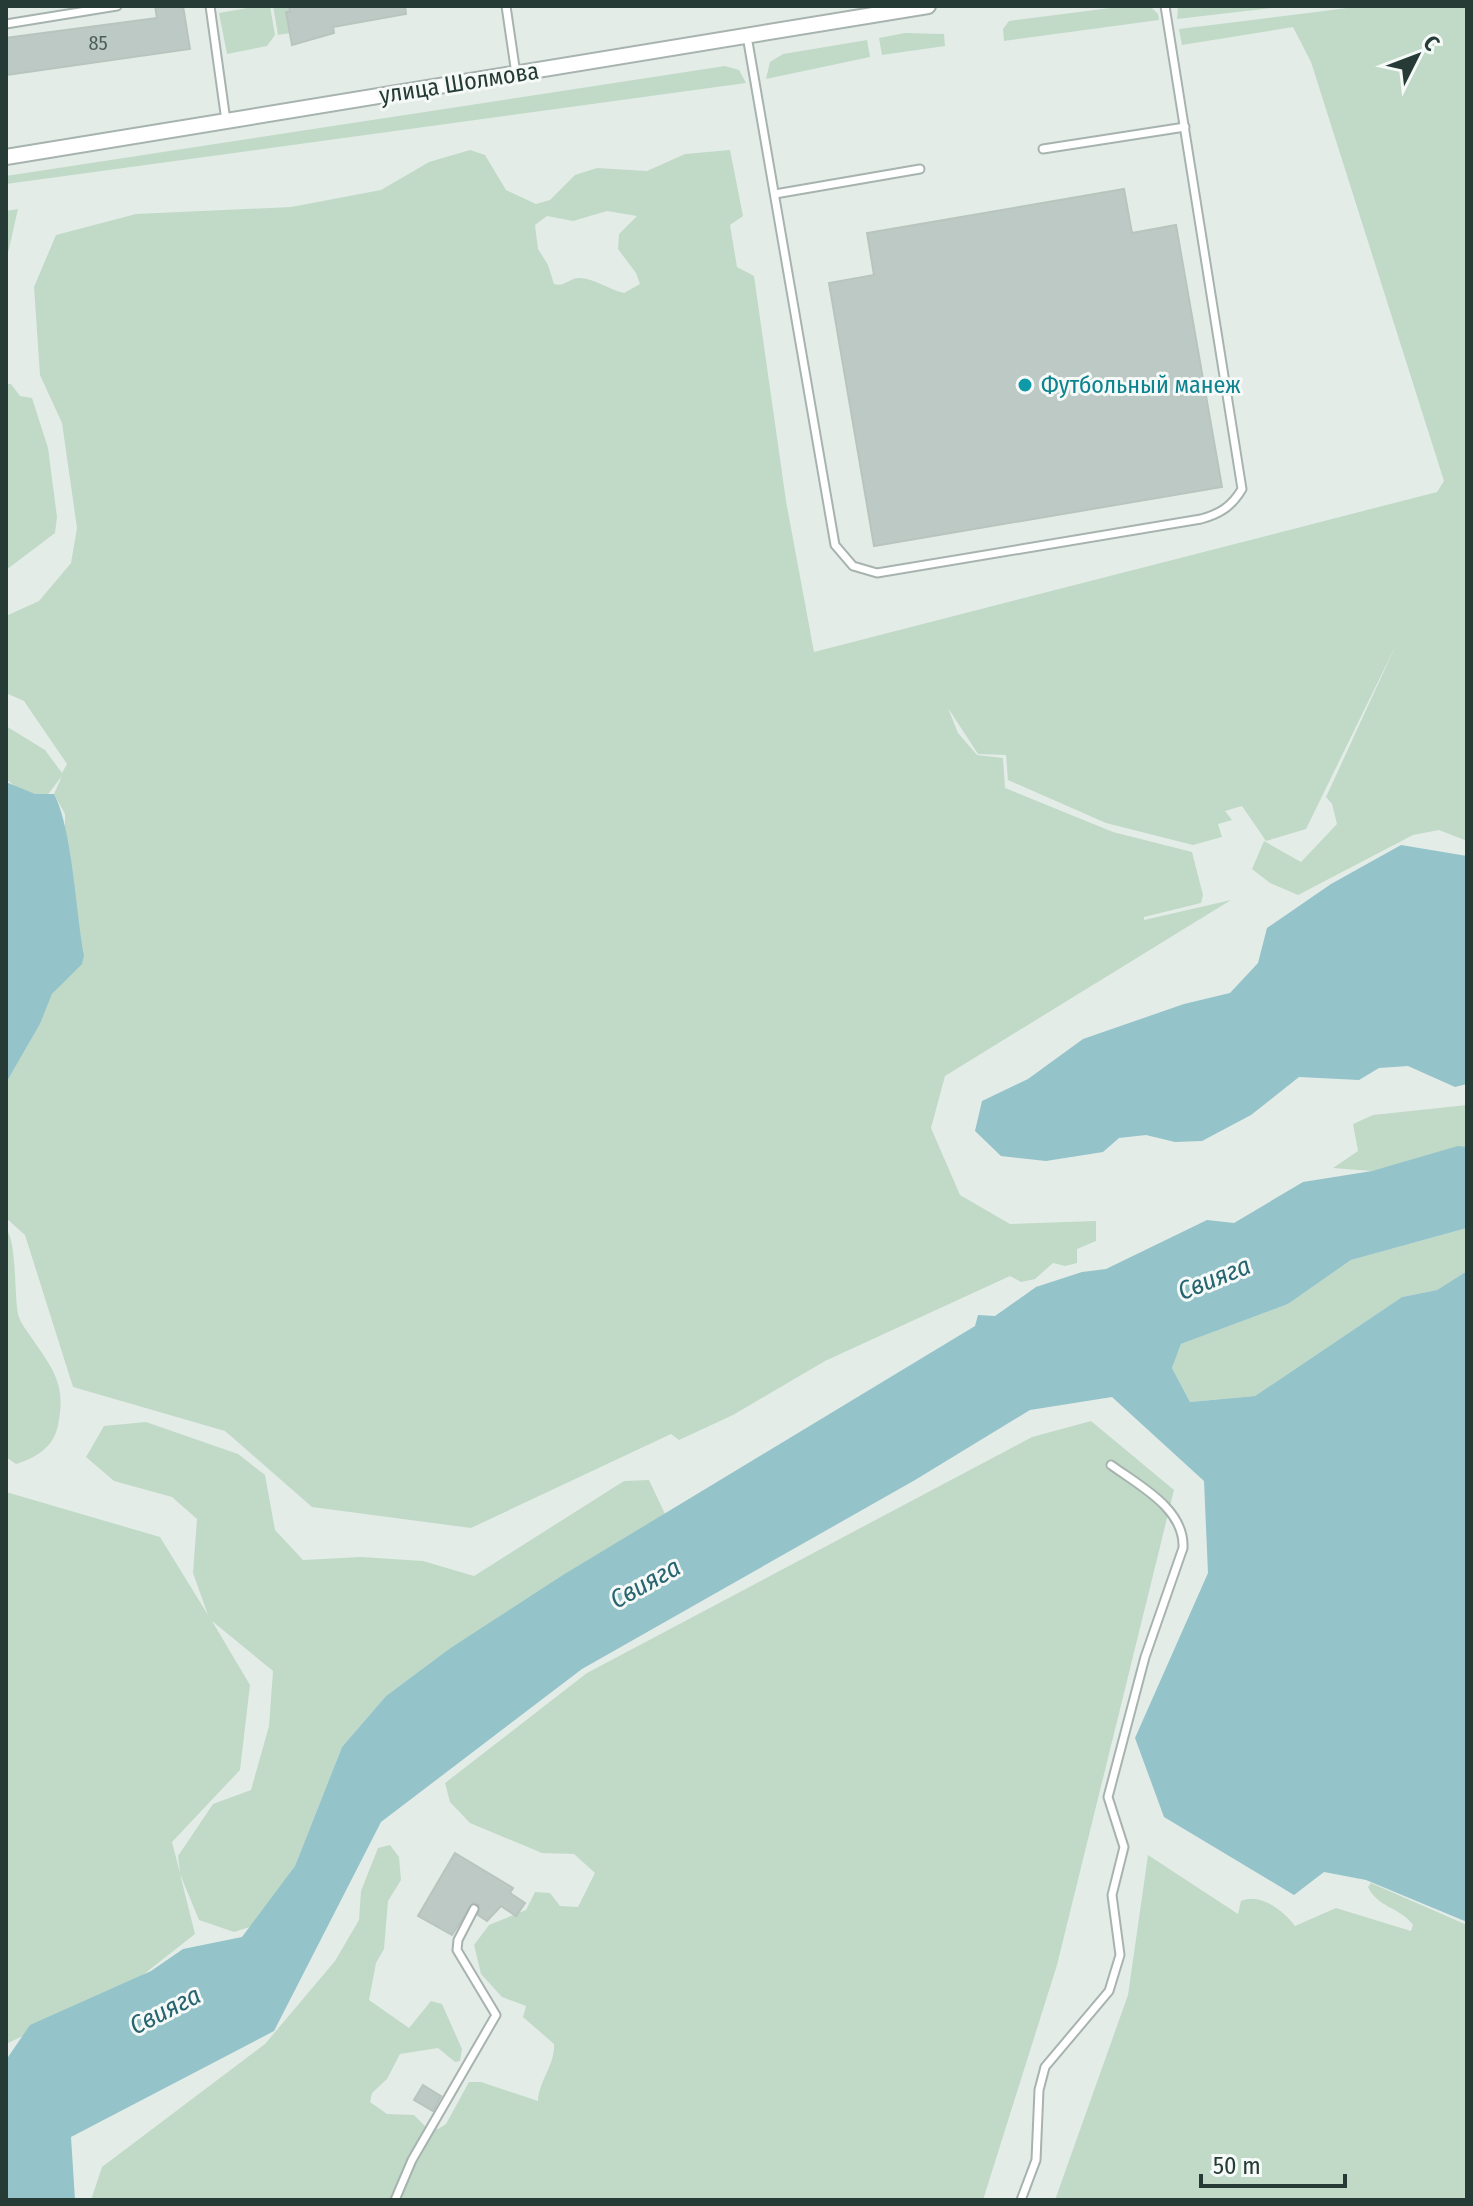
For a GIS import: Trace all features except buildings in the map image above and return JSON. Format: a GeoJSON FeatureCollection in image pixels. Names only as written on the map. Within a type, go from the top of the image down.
{"type":"FeatureCollection","features":[{"type":"Feature","properties":{"kind":"street","name":"улица Шолмова"},"geometry":{"type":"LineString","coordinates":[[6,157],[918,7]]}},
{"type":"Feature","properties":{"kind":"lane"},"geometry":{"type":"LineString","coordinates":[[6,24],[117,6]]}},
{"type":"Feature","properties":{"kind":"lane"},"geometry":{"type":"LineString","coordinates":[[210,6],[226,121]]}},
{"type":"Feature","properties":{"kind":"lane"},"geometry":{"type":"LineString","coordinates":[[506,6],[516,74]]}},
{"type":"Feature","properties":{"kind":"lane"},"geometry":{"type":"LineString","coordinates":[[747,36],[835,545],[853,566],[877,573],[1201,519],[1218,514],[1237,497],[1243,480],[1165,6]]}},
{"type":"Feature","properties":{"kind":"lane"},"geometry":{"type":"LineString","coordinates":[[1043,149],[1185,127]]}},
{"type":"Feature","properties":{"kind":"lane"},"geometry":{"type":"LineString","coordinates":[[775,194],[920,169]]}},
{"type":"Feature","properties":{"kind":"lane"},"geometry":{"type":"LineString","coordinates":[[1021,2200],[1036,2160],[1039,2090],[1045,2067],[1109,1991],[1120,1955],[1112,1895],[1124,1847],[1108,1797],[1145,1657],[1183,1548],[1184,1532],[1175,1518],[1159,1501],[1111,1465]]}},
{"type":"Feature","properties":{"kind":"lane"},"geometry":{"type":"LineString","coordinates":[[395,2200],[412,2160],[496,2015],[457,1950],[458,1940],[474,1909]]}},
{"type":"Feature","properties":{"kind":"green space"},"geometry":{"type":"Polygon","coordinates":[[[270,6],[275,35],[267,46],[227,54],[219,13],[270,6]]]}},
{"type":"Feature","properties":{"kind":"green space"},"geometry":{"type":"Polygon","coordinates":[[[273,6],[289,6],[290,33],[278,35],[273,6]]]}},
{"type":"Feature","properties":{"kind":"green space"},"geometry":{"type":"Polygon","coordinates":[[[1126,6],[1150,6],[1158,14],[1159,20],[1004,41],[1003,29],[1009,21],[1126,6]]]}},
{"type":"Feature","properties":{"kind":"green space"},"geometry":{"type":"Polygon","coordinates":[[[1178,6],[1279,6],[1280,7],[1177,19],[1178,6]]]}},
{"type":"Feature","properties":{"kind":"green space"},"geometry":{"type":"Polygon","coordinates":[[[1363,6],[1467,6],[1467,841],[1439,830],[1413,835],[1298,895],[1270,883],[1252,869],[1264,841],[1301,862],[1337,824],[1332,804],[1326,797],[1396,645],[1306,829],[1266,841],[1242,806],[1225,811],[1232,820],[1218,824],[1222,837],[1193,845],[1106,823],[1008,780],[1006,755],[978,754],[948,708],[958,733],[977,755],[1003,758],[1005,788],[1113,832],[1192,852],[1203,895],[1201,903],[1144,917],[1144,920],[1231,900],[945,1076],[931,1128],[960,1195],[1010,1224],[1096,1221],[1096,1241],[1077,1249],[1077,1263],[1065,1266],[1053,1263],[1035,1279],[1021,1282],[1010,1276],[825,1361],[733,1415],[679,1440],[671,1434],[471,1528],[312,1507],[225,1431],[73,1387],[25,1235],[6,1218],[6,1083],[40,1024],[52,994],[65,980],[76,914],[65,863],[65,814],[54,794],[62,776],[39,806],[6,779],[6,726],[45,750],[62,773],[67,764],[24,701],[6,693],[6,616],[39,601],[71,563],[77,528],[62,423],[40,375],[34,287],[56,235],[136,214],[291,207],[381,190],[429,162],[470,150],[485,155],[506,190],[536,204],[550,200],[575,175],[597,168],[647,171],[685,154],[730,150],[743,216],[730,225],[737,267],[754,276],[786,501],[814,652],[1437,492],[1444,481],[1311,62],[1293,27],[1182,45],[1179,29],[1363,6]],[[607,211],[573,221],[547,216],[535,225],[538,249],[548,265],[554,284],[583,278],[624,293],[640,284],[636,273],[618,249],[619,234],[637,216],[607,211]]]}},
{"type":"Feature","properties":{"kind":"green space"},"geometry":{"type":"Polygon","coordinates":[[[905,33],[944,34],[945,46],[882,55],[879,38],[905,33]]]}},
{"type":"Feature","properties":{"kind":"green space"},"geometry":{"type":"Polygon","coordinates":[[[867,40],[870,57],[766,79],[770,62],[783,54],[867,40]]]}},
{"type":"Feature","properties":{"kind":"green space"},"geometry":{"type":"Polygon","coordinates":[[[725,66],[739,70],[746,83],[6,184],[6,176],[725,66]]]}},
{"type":"Feature","properties":{"kind":"green space"},"geometry":{"type":"Polygon","coordinates":[[[18,209],[6,262],[6,211],[18,209]]]}},
{"type":"Feature","properties":{"kind":"green space"},"geometry":{"type":"Polygon","coordinates":[[[6,384],[11,384],[20,396],[32,398],[48,448],[57,517],[55,533],[6,570],[6,384]]]}},
{"type":"Feature","properties":{"kind":"green space"},"geometry":{"type":"Polygon","coordinates":[[[1467,1105],[1467,1147],[1372,1171],[1333,1168],[1358,1151],[1353,1124],[1373,1115],[1467,1105]]]}},
{"type":"Feature","properties":{"kind":"green space"},"geometry":{"type":"Polygon","coordinates":[[[1467,1228],[1467,1271],[1437,1290],[1402,1297],[1255,1396],[1190,1402],[1172,1368],[1181,1344],[1288,1304],[1351,1260],[1467,1228]]]}},
{"type":"Feature","properties":{"kind":"green space"},"geometry":{"type":"Polygon","coordinates":[[[6,1229],[12,1245],[19,1317],[53,1370],[61,1400],[53,1440],[37,1455],[16,1464],[6,1457],[6,1229]]]}},
{"type":"Feature","properties":{"kind":"green space"},"geometry":{"type":"Polygon","coordinates":[[[1091,1421],[1174,1490],[1057,1965],[983,2200],[91,2200],[102,2167],[265,2044],[335,1961],[359,1920],[361,1891],[378,1848],[390,1845],[399,1857],[401,1880],[388,1901],[384,1949],[376,1963],[369,2000],[409,2028],[431,2001],[442,2004],[462,2049],[460,2061],[455,2062],[438,2048],[400,2054],[387,2079],[372,2093],[370,2102],[387,2114],[414,2115],[425,2126],[438,2129],[446,2124],[469,2082],[481,2082],[538,2101],[554,2044],[523,2017],[526,2006],[502,1997],[481,1974],[474,1945],[489,1925],[526,1910],[535,1892],[550,1893],[560,1906],[578,1907],[595,1873],[574,1854],[542,1853],[470,1823],[450,1802],[445,1783],[587,1673],[1032,1437],[1091,1421]]]}},
{"type":"Feature","properties":{"kind":"green space"},"geometry":{"type":"Polygon","coordinates":[[[146,1422],[238,1454],[265,1475],[275,1530],[303,1560],[361,1557],[423,1561],[474,1576],[624,1481],[649,1480],[665,1514],[449,1649],[386,1696],[342,1747],[295,1866],[253,1926],[234,1932],[199,1920],[180,1874],[195,1934],[130,1985],[6,2044],[6,1492],[160,1537],[208,1615],[193,1573],[197,1519],[172,1497],[114,1481],[86,1457],[104,1426],[146,1422]],[[212,1621],[250,1685],[240,1770],[172,1842],[180,1873],[178,1856],[213,1804],[251,1790],[269,1726],[273,1671],[212,1621]]]}},
{"type":"Feature","properties":{"kind":"green space"},"geometry":{"type":"Polygon","coordinates":[[[1148,1855],[1238,1914],[1241,1901],[1256,1899],[1278,1909],[1295,1926],[1336,1908],[1411,1931],[1413,1925],[1408,1919],[1372,1894],[1368,1887],[1371,1883],[1467,1925],[1467,2200],[1055,2200],[1128,1995],[1148,1855]]]}},
{"type":"Feature","properties":{"kind":"water"},"geometry":{"type":"Polygon","coordinates":[[[6,782],[35,794],[54,794],[69,848],[84,955],[82,964],[52,994],[40,1024],[6,1083],[6,782]]]}},
{"type":"Feature","properties":{"kind":"water"},"geometry":{"type":"Polygon","coordinates":[[[1401,845],[1467,856],[1467,1084],[1455,1087],[1408,1066],[1379,1068],[1359,1080],[1299,1077],[1251,1115],[1202,1141],[1175,1142],[1146,1135],[1119,1138],[1103,1152],[1046,1161],[1001,1156],[975,1131],[982,1101],[1028,1079],[1083,1039],[1184,1004],[1230,993],[1258,963],[1267,928],[1331,884],[1401,845]]]}},
{"type":"Feature","properties":{"kind":"water","name":"Свияга"},"geometry":{"type":"Polygon","coordinates":[[[1458,1146],[1467,1147],[1467,1228],[1351,1260],[1288,1304],[1181,1344],[1172,1368],[1190,1402],[1255,1396],[1402,1297],[1437,1290],[1467,1271],[1467,1922],[1366,1880],[1324,1872],[1294,1895],[1164,1817],[1135,1738],[1208,1573],[1204,1481],[1112,1397],[1030,1410],[915,1480],[582,1669],[381,1822],[274,2031],[71,2137],[75,2200],[6,2200],[6,2060],[30,2025],[151,1971],[183,1949],[242,1937],[295,1866],[342,1747],[386,1696],[449,1649],[563,1575],[975,1326],[978,1315],[995,1316],[1036,1287],[1082,1272],[1106,1269],[1207,1220],[1234,1223],[1303,1182],[1372,1171],[1458,1146]]]}},
{"type":"Feature","properties":{"kind":"place","name":"Футбольный манеж"},"geometry":{"type":"Point","coordinates":[1025,385]}}]}
